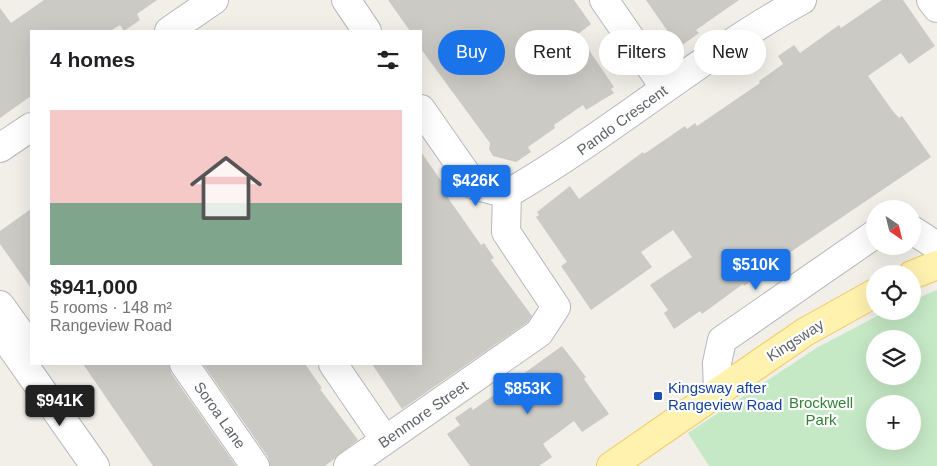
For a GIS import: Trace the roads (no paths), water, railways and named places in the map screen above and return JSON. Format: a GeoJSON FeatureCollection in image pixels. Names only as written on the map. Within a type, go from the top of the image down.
{"type":"FeatureCollection","features":[{"type":"Feature","properties":{"kind":"main road"},"geometry":{"type":"LineString","coordinates":[[921,271],[937,265]]}},
{"type":"Feature","properties":{"kind":"main road","name":"Kingsway"},"geometry":{"type":"LineString","coordinates":[[612,466],[805,332],[866,298]]}},
{"type":"Feature","properties":{"kind":"street"},"geometry":{"type":"LineString","coordinates":[[170,30],[214,0]]}},
{"type":"Feature","properties":{"kind":"street"},"geometry":{"type":"LineString","coordinates":[[346,0],[366,30]]}},
{"type":"Feature","properties":{"kind":"street"},"geometry":{"type":"LineString","coordinates":[[604,0],[666,88]]}},
{"type":"Feature","properties":{"kind":"street","name":"Pando Crescent"},"geometry":{"type":"LineString","coordinates":[[507,194],[568,158],[757,25],[802,0]]}},
{"type":"Feature","properties":{"kind":"street"},"geometry":{"type":"LineString","coordinates":[[931,0],[937,8]]}},
{"type":"Feature","properties":{"kind":"street"},"geometry":{"type":"LineString","coordinates":[[422,110],[474,185],[507,194]]}},
{"type":"Feature","properties":{"kind":"street"},"geometry":{"type":"LineString","coordinates":[[0,148],[29,134]]}},
{"type":"Feature","properties":{"kind":"street","name":"Benmore Street"},"geometry":{"type":"LineString","coordinates":[[348,466],[540,333],[556,307],[506,232],[507,194]]}},
{"type":"Feature","properties":{"kind":"street"},"geometry":{"type":"LineString","coordinates":[[921,236],[937,246]]}},
{"type":"Feature","properties":{"kind":"street"},"geometry":{"type":"LineString","coordinates":[[718,392],[717,364],[722,340],[866,240]]}},
{"type":"Feature","properties":{"kind":"street"},"geometry":{"type":"LineString","coordinates":[[0,304],[30,348]]}},
{"type":"Feature","properties":{"kind":"street"},"geometry":{"type":"LineString","coordinates":[[0,331],[95,466]]}},
{"type":"Feature","properties":{"kind":"street"},"geometry":{"type":"LineString","coordinates":[[43,365],[113,466]]}},
{"type":"Feature","properties":{"kind":"street","name":"Soroa Lane"},"geometry":{"type":"LineString","coordinates":[[185,365],[255,466]]}},
{"type":"Feature","properties":{"kind":"street"},"geometry":{"type":"LineString","coordinates":[[334,365],[385,440]]}},
{"type":"Feature","properties":{"kind":"place","name":"Kingsway after Rangeview Road"},"geometry":{"type":"Point","coordinates":[658,396]}},
{"type":"Feature","properties":{"kind":"park label","name":"Brockwell Park"},"geometry":{"type":"Point","coordinates":[821,410]}}]}
